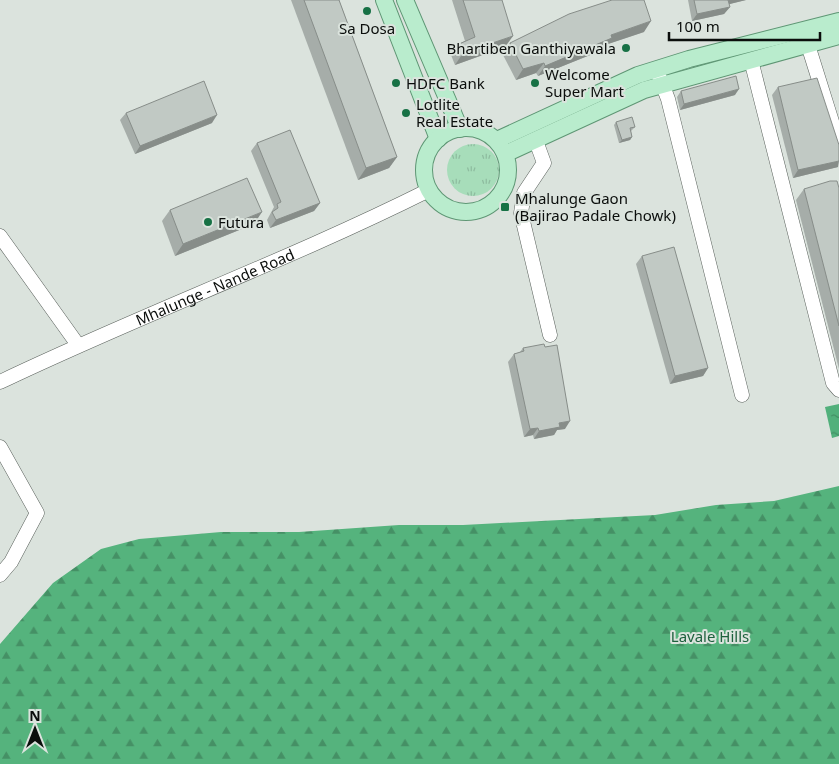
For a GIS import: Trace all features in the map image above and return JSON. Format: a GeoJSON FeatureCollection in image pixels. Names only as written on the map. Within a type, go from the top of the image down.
{"type":"FeatureCollection","features":[{"type":"Feature","properties":{"kind":"main road"},"geometry":{"type":"LineString","coordinates":[[384,0],[438,139]]}},
{"type":"Feature","properties":{"kind":"main road"},"geometry":{"type":"LineString","coordinates":[[405,0],[460,129]]}},
{"type":"Feature","properties":{"kind":"main road"},"geometry":{"type":"LineString","coordinates":[[505,154],[644,90],[659,77],[689,59],[839,21]]}},
{"type":"Feature","properties":{"kind":"main road"},"geometry":{"type":"LineString","coordinates":[[497,140],[638,75],[659,77],[751,60],[839,36]]}},
{"type":"Feature","properties":{"kind":"main road"},"geometry":{"type":"LineString","coordinates":[[460,129],[474,129],[497,140],[505,154],[508,168],[507,182],[500,194],[490,204],[478,210],[464,212],[450,208],[438,201],[430,190],[425,177],[425,163],[430,150],[438,139],[460,129]]}},
{"type":"Feature","properties":{"kind":"street"},"geometry":{"type":"LineString","coordinates":[[808,45],[839,144]]}},
{"type":"Feature","properties":{"kind":"street"},"geometry":{"type":"LineString","coordinates":[[751,60],[833,383],[839,390]]}},
{"type":"Feature","properties":{"kind":"street"},"geometry":{"type":"LineString","coordinates":[[659,77],[668,99],[742,395]]}},
{"type":"Feature","properties":{"kind":"street"},"geometry":{"type":"LineString","coordinates":[[536,141],[544,163],[524,193],[521,213],[550,336]]}},
{"type":"Feature","properties":{"kind":"street","name":"Mhalunge - Nande Road"},"geometry":{"type":"LineString","coordinates":[[0,382],[78,345],[360,224],[430,190]]}},
{"type":"Feature","properties":{"kind":"street"},"geometry":{"type":"LineString","coordinates":[[0,236],[78,345]]}},
{"type":"Feature","properties":{"kind":"street"},"geometry":{"type":"LineString","coordinates":[[0,447],[37,513],[10,562],[0,575]]}},
{"type":"Feature","properties":{"kind":"green space"},"geometry":{"type":"Polygon","coordinates":[[[473,144],[487,148],[495,156],[499,170],[495,184],[487,192],[473,196],[459,192],[451,184],[447,170],[451,156],[459,148],[473,144]]]}},
{"type":"Feature","properties":{"kind":"green space","name":"Lavale Hills"},"geometry":{"type":"Polygon","coordinates":[[[839,486],[839,764],[0,764],[0,644],[53,583],[101,549],[139,539],[221,532],[299,532],[399,525],[463,525],[655,515],[716,505],[774,501],[839,486]]]}},
{"type":"Feature","properties":{"kind":"water"},"geometry":{"type":"Polygon","coordinates":[[[839,404],[839,436],[832,438],[825,407],[839,404]]]}},
{"type":"Feature","properties":{"kind":"building"},"geometry":{"type":"Polygon","coordinates":[[[304,0],[339,0],[397,157],[366,168],[304,0]]]}},
{"type":"Feature","properties":{"kind":"building"},"geometry":{"type":"Polygon","coordinates":[[[463,0],[502,0],[513,36],[463,53],[459,44],[475,37],[463,0]]]}},
{"type":"Feature","properties":{"kind":"building"},"geometry":{"type":"Polygon","coordinates":[[[612,0],[644,0],[651,21],[611,35],[612,38],[545,66],[544,63],[523,69],[510,43],[569,14],[612,0]]]}},
{"type":"Feature","properties":{"kind":"building"},"geometry":{"type":"Polygon","coordinates":[[[694,0],[728,0],[730,7],[697,14],[694,0]]]}},
{"type":"Feature","properties":{"kind":"building"},"geometry":{"type":"Polygon","coordinates":[[[736,76],[739,89],[684,104],[681,91],[736,76]]]}},
{"type":"Feature","properties":{"kind":"building"},"geometry":{"type":"Polygon","coordinates":[[[817,78],[839,145],[839,161],[798,170],[778,87],[817,78]]]}},
{"type":"Feature","properties":{"kind":"building"},"geometry":{"type":"Polygon","coordinates":[[[204,81],[217,115],[140,146],[126,113],[204,81]]]}},
{"type":"Feature","properties":{"kind":"building"},"geometry":{"type":"Polygon","coordinates":[[[632,117],[635,127],[630,128],[632,137],[622,140],[616,122],[632,117]]]}},
{"type":"Feature","properties":{"kind":"building"},"geometry":{"type":"Polygon","coordinates":[[[290,130],[320,203],[276,220],[272,212],[278,208],[277,204],[281,202],[257,143],[290,130]]]}},
{"type":"Feature","properties":{"kind":"building","name":"Futura"},"geometry":{"type":"Polygon","coordinates":[[[247,178],[262,212],[183,244],[170,210],[247,178]]]}},
{"type":"Feature","properties":{"kind":"building"},"geometry":{"type":"Polygon","coordinates":[[[830,181],[837,181],[839,188],[839,326],[804,189],[830,181]]]}},
{"type":"Feature","properties":{"kind":"building"},"geometry":{"type":"Polygon","coordinates":[[[674,247],[708,368],[675,376],[642,256],[674,247]]]}},
{"type":"Feature","properties":{"kind":"building"},"geometry":{"type":"Polygon","coordinates":[[[544,344],[545,347],[557,345],[570,421],[559,423],[560,427],[539,431],[538,428],[530,429],[514,354],[524,351],[523,348],[544,344]]]}},
{"type":"Feature","properties":{"kind":"place","name":"Sa Dosa"},"geometry":{"type":"Point","coordinates":[367,11]}},
{"type":"Feature","properties":{"kind":"place","name":"Bhartiben Ganthiyawala"},"geometry":{"type":"Point","coordinates":[626,48]}},
{"type":"Feature","properties":{"kind":"place","name":"HDFC Bank"},"geometry":{"type":"Point","coordinates":[396,83]}},
{"type":"Feature","properties":{"kind":"place","name":"Welcome Super Mart"},"geometry":{"type":"Point","coordinates":[535,83]}},
{"type":"Feature","properties":{"kind":"place","name":"Lotlite Real Estate"},"geometry":{"type":"Point","coordinates":[406,113]}},
{"type":"Feature","properties":{"kind":"place","name":"Mhalunge Gaon (Bajirao Padale Chowk)"},"geometry":{"type":"Point","coordinates":[505,207]}},
{"type":"Feature","properties":{"kind":"place","name":"Futura"},"geometry":{"type":"Point","coordinates":[208,222]}}]}
